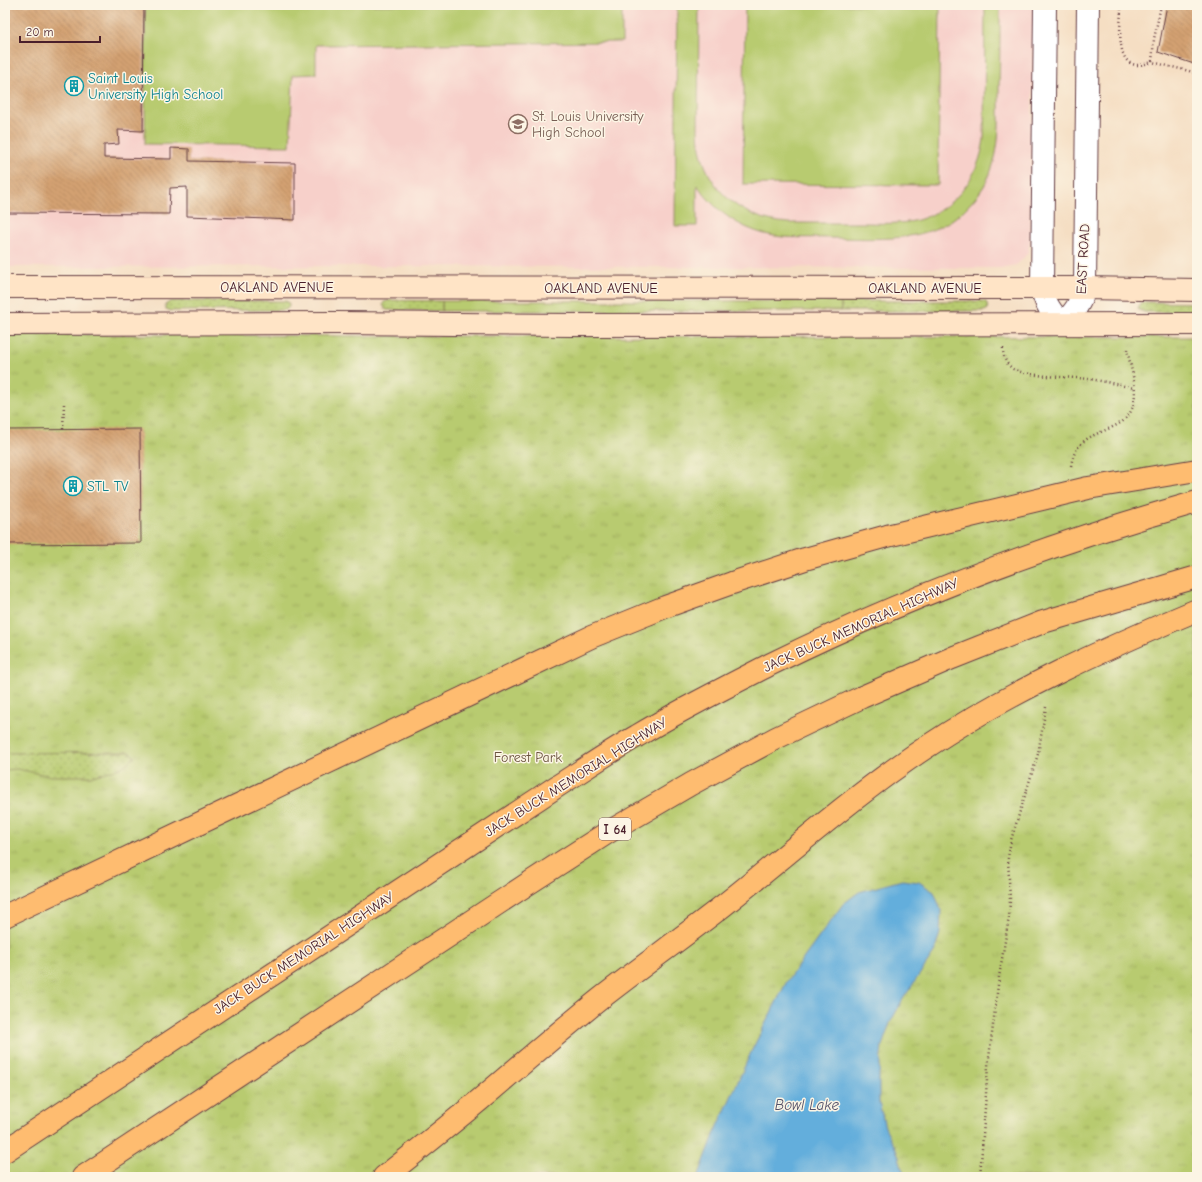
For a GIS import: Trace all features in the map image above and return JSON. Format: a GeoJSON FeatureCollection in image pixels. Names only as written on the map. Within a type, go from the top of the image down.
{"type":"FeatureCollection","features":[{"type":"Feature","properties":{"kind":"highway"},"geometry":{"type":"LineString","coordinates":[[5,916],[591,637],[665,607],[805,559],[887,536],[1088,488],[1197,470]]}},
{"type":"Feature","properties":{"kind":"highway","name":"JACK BUCK MEMORIAL HIGHWAY"},"geometry":{"type":"LineString","coordinates":[[5,1151],[556,787],[638,736],[723,688],[810,645],[897,606],[1077,539],[1197,502]]}},
{"type":"Feature","properties":{"kind":"highway","name":"I 64"},"geometry":{"type":"LineString","coordinates":[[83,1177],[607,833],[691,784],[776,738],[952,658],[1043,622],[1197,578]]}},
{"type":"Feature","properties":{"kind":"highway"},"geometry":{"type":"LineString","coordinates":[[384,1177],[599,1000],[724,904],[818,827],[926,747],[1035,684],[1098,653],[1197,610]]}},
{"type":"Feature","properties":{"kind":"street"},"geometry":{"type":"LineString","coordinates":[[1045,5],[1042,288],[1043,298],[1051,312],[1062,324]]}},
{"type":"Feature","properties":{"kind":"street","name":"EAST ROAD"},"geometry":{"type":"LineString","coordinates":[[1062,324],[1075,312],[1085,288],[1088,5]]}},
{"type":"Feature","properties":{"kind":"street","name":"OAKLAND AVENUE"},"geometry":{"type":"LineString","coordinates":[[5,287],[1085,288],[1197,290]]}},
{"type":"Feature","properties":{"kind":"street"},"geometry":{"type":"LineString","coordinates":[[5,324],[1197,324]]}},
{"type":"Feature","properties":{"kind":"path"},"geometry":{"type":"LineString","coordinates":[[1121,5],[1121,45],[1124,56],[1130,63],[1140,65],[1152,62],[1197,74]]}},
{"type":"Feature","properties":{"kind":"path"},"geometry":{"type":"LineString","coordinates":[[1152,62],[1154,39],[1161,5]]}},
{"type":"Feature","properties":{"kind":"path"},"geometry":{"type":"LineString","coordinates":[[1003,351],[1004,359],[1009,366],[1015,370],[1090,379],[1134,388]]}},
{"type":"Feature","properties":{"kind":"path"},"geometry":{"type":"LineString","coordinates":[[1071,467],[1075,452],[1083,440],[1114,427],[1128,418],[1132,410],[1134,388],[1132,370],[1127,351]]}},
{"type":"Feature","properties":{"kind":"path"},"geometry":{"type":"LineString","coordinates":[[63,429],[64,404]]}},
{"type":"Feature","properties":{"kind":"path"},"geometry":{"type":"LineString","coordinates":[[980,1177],[988,1066],[999,978],[1009,917],[1010,886],[1008,858],[1011,840],[1038,754],[1046,701]]}},
{"type":"Feature","properties":{"kind":"shaded area","name":"St. Louis University High School"},"geometry":{"type":"Polygon","coordinates":[[[5,5],[1034,5],[1030,243],[1028,252],[1016,265],[1002,268],[369,266],[5,267],[5,5]]]}},
{"type":"Feature","properties":{"kind":"green space"},"geometry":{"type":"Polygon","coordinates":[[[145,5],[622,5],[622,42],[316,45],[316,74],[293,75],[290,146],[145,144],[145,5]]]}},
{"type":"Feature","properties":{"kind":"green space"},"geometry":{"type":"Polygon","coordinates":[[[677,5],[699,5],[698,130],[700,149],[705,166],[714,182],[724,195],[753,215],[789,223],[904,223],[931,215],[954,200],[963,190],[977,166],[984,139],[985,5],[1000,5],[999,113],[997,150],[990,174],[984,186],[977,197],[948,223],[916,235],[865,239],[792,238],[764,234],[746,227],[730,218],[709,200],[697,185],[697,226],[675,226],[677,5]]]}},
{"type":"Feature","properties":{"kind":"green space"},"geometry":{"type":"Polygon","coordinates":[[[745,5],[940,5],[938,185],[743,184],[745,5]]]}},
{"type":"Feature","properties":{"kind":"green space"},"geometry":{"type":"Polygon","coordinates":[[[390,300],[442,301],[442,311],[386,310],[383,305],[384,302],[390,300]]]}},
{"type":"Feature","properties":{"kind":"green space"},"geometry":{"type":"Polygon","coordinates":[[[171,301],[285,301],[288,302],[289,306],[285,310],[171,311],[166,309],[165,305],[171,301]]]}},
{"type":"Feature","properties":{"kind":"green space"},"geometry":{"type":"Polygon","coordinates":[[[442,301],[841,301],[841,311],[442,311],[442,301]]]}},
{"type":"Feature","properties":{"kind":"green space"},"geometry":{"type":"Polygon","coordinates":[[[841,301],[982,301],[986,302],[988,307],[987,310],[984,311],[841,311],[841,301]]]}},
{"type":"Feature","properties":{"kind":"green space"},"geometry":{"type":"Polygon","coordinates":[[[1140,303],[1197,303],[1197,312],[1144,312],[1138,309],[1140,303]]]}},
{"type":"Feature","properties":{"kind":"green space","name":"Forest Park"},"geometry":{"type":"Polygon","coordinates":[[[5,334],[1197,337],[1197,1177],[5,1177],[5,334]]]}},
{"type":"Feature","properties":{"kind":"green space"},"geometry":{"type":"Polygon","coordinates":[[[129,752],[135,757],[120,768],[93,776],[51,776],[17,769],[5,770],[5,753],[129,752]]]}},
{"type":"Feature","properties":{"kind":"water","name":"Bowl Lake"},"geometry":{"type":"Polygon","coordinates":[[[902,880],[919,882],[934,892],[941,910],[940,933],[934,953],[903,999],[890,1023],[882,1046],[879,1074],[879,1102],[885,1127],[898,1154],[905,1177],[698,1177],[714,1135],[752,1050],[787,981],[843,904],[859,892],[902,880]]]}},
{"type":"Feature","properties":{"kind":"building","name":"Saint Louis University High School"},"geometry":{"type":"Polygon","coordinates":[[[5,5],[144,5],[143,131],[118,130],[119,144],[104,145],[104,158],[171,159],[171,148],[189,149],[189,161],[295,163],[295,220],[187,216],[187,187],[170,188],[169,214],[5,213],[5,5]]]}},
{"type":"Feature","properties":{"kind":"building"},"geometry":{"type":"Polygon","coordinates":[[[1167,5],[1197,5],[1197,65],[1158,52],[1167,5]]]}},
{"type":"Feature","properties":{"kind":"building","name":"STL TV"},"geometry":{"type":"Polygon","coordinates":[[[140,429],[141,543],[5,544],[5,430],[140,429]]]}},
{"type":"Feature","properties":{"kind":"place","name":"Saint Louis University High School"},"geometry":{"type":"Point","coordinates":[74,86]}},
{"type":"Feature","properties":{"kind":"place","name":"St. Louis University High School"},"geometry":{"type":"Point","coordinates":[518,124]}},
{"type":"Feature","properties":{"kind":"place","name":"STL TV"},"geometry":{"type":"Point","coordinates":[73,486]}}]}
